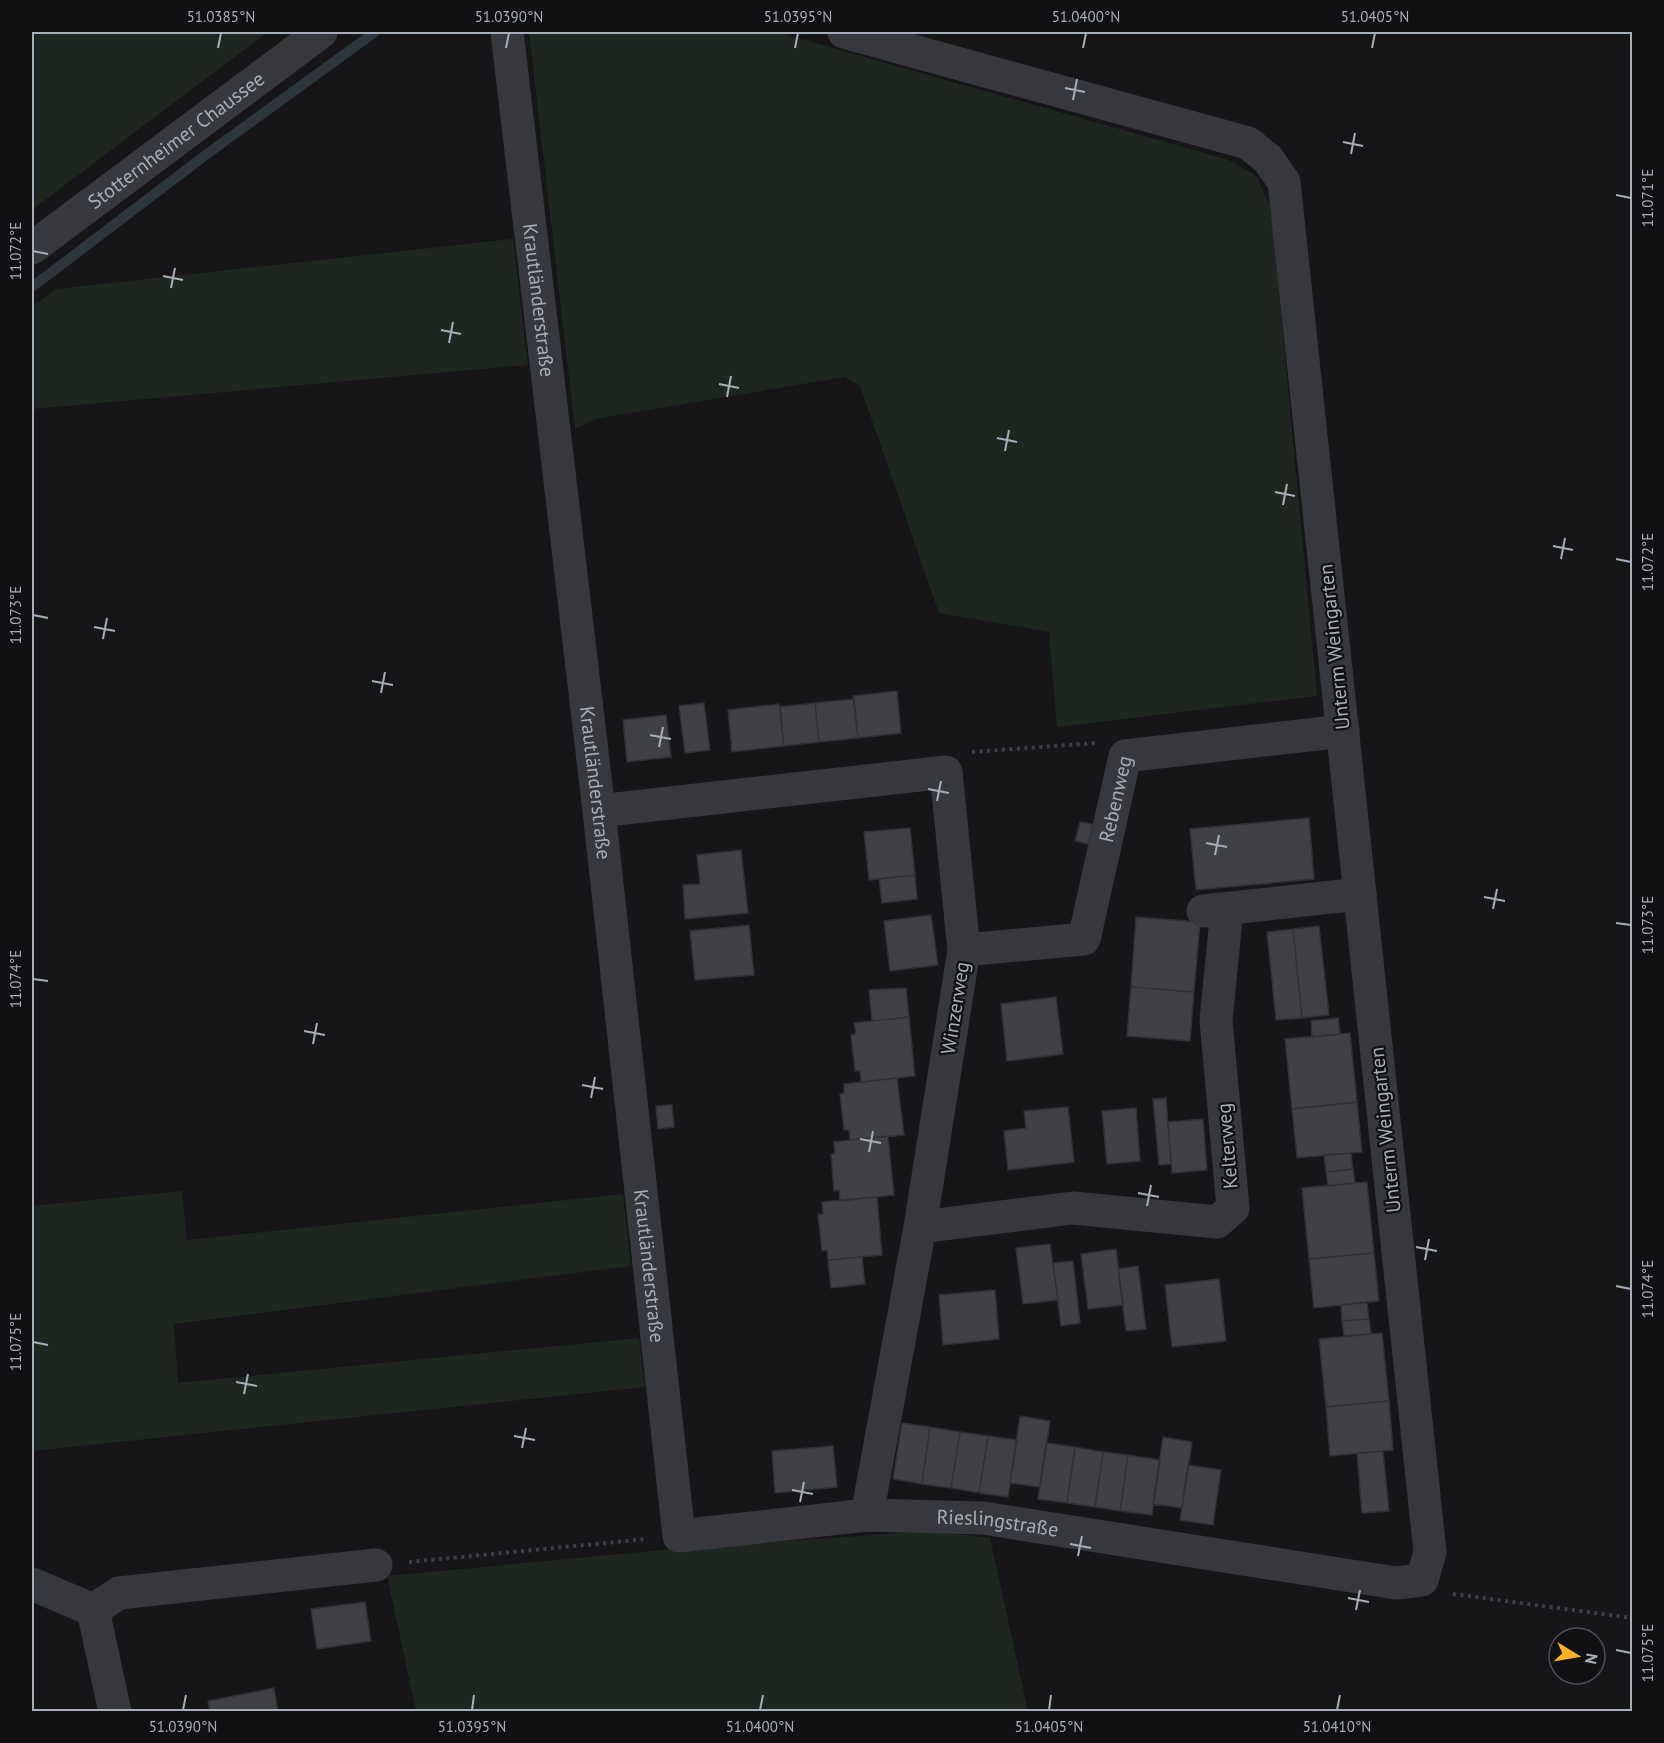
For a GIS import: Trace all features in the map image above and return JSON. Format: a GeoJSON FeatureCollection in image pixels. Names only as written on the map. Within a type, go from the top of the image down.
{"type":"FeatureCollection","features":[{"type":"Feature","properties":{"kind":"street","name":"Stotternheimer Chaussee"},"geometry":{"type":"LineString","coordinates":[[32,248],[321,32]]}},
{"type":"Feature","properties":{"kind":"street","name":"Krautländerstraße"},"geometry":{"type":"LineString","coordinates":[[507,32],[599,811],[678,1536]]}},
{"type":"Feature","properties":{"kind":"street","name":"Unterm Weingarten"},"geometry":{"type":"LineString","coordinates":[[844,32],[1248,143],[1268,159],[1284,182],[1430,1552],[1422,1580]]}},
{"type":"Feature","properties":{"kind":"street","name":"Rebenweg"},"geometry":{"type":"LineString","coordinates":[[964,950],[1084,939],[1125,756],[1343,731]]}},
{"type":"Feature","properties":{"kind":"street"},"geometry":{"type":"LineString","coordinates":[[599,811],[946,772]]}},
{"type":"Feature","properties":{"kind":"street","name":"Winzerweg"},"geometry":{"type":"LineString","coordinates":[[867,1515],[920,1227],[964,950],[946,772]]}},
{"type":"Feature","properties":{"kind":"street","name":"Kelterweg"},"geometry":{"type":"LineString","coordinates":[[920,1227],[1073,1208],[1217,1222],[1233,1209],[1216,1020],[1215,910],[1360,894]]}},
{"type":"Feature","properties":{"kind":"street","name":"Rieslingstraße"},"geometry":{"type":"LineString","coordinates":[[678,1536],[867,1515],[983,1518],[1396,1583],[1422,1580]]}},
{"type":"Feature","properties":{"kind":"street"},"geometry":{"type":"LineString","coordinates":[[93,1610],[119,1593],[376,1565]]}},
{"type":"Feature","properties":{"kind":"street"},"geometry":{"type":"LineString","coordinates":[[32,1584],[93,1610]]}},
{"type":"Feature","properties":{"kind":"street"},"geometry":{"type":"LineString","coordinates":[[93,1610],[115,1712]]}},
{"type":"Feature","properties":{"kind":"path"},"geometry":{"type":"LineString","coordinates":[[946,772],[959,753],[1107,742],[1125,756]]}},
{"type":"Feature","properties":{"kind":"path"},"geometry":{"type":"LineString","coordinates":[[376,1565],[678,1536]]}},
{"type":"Feature","properties":{"kind":"path"},"geometry":{"type":"LineString","coordinates":[[1422,1580],[1455,1595],[1632,1618]]}},
{"type":"Feature","properties":{"kind":"shaded area"},"geometry":{"type":"Polygon","coordinates":[[[32,32],[268,32],[32,210],[32,32]]]}},
{"type":"Feature","properties":{"kind":"shaded area"},"geometry":{"type":"Polygon","coordinates":[[[529,32],[776,32],[1229,160],[1256,176],[1271,208],[1317,696],[1057,727],[1049,632],[939,613],[860,386],[844,377],[595,419],[575,429],[529,32]]]}},
{"type":"Feature","properties":{"kind":"shaded area"},"geometry":{"type":"Polygon","coordinates":[[[513,239],[528,365],[32,409],[32,306],[56,289],[513,239]]]}},
{"type":"Feature","properties":{"kind":"shaded area"},"geometry":{"type":"Polygon","coordinates":[[[182,1191],[187,1240],[623,1194],[631,1266],[174,1324],[178,1383],[639,1338],[645,1387],[32,1451],[32,1206],[182,1191]]]}},
{"type":"Feature","properties":{"kind":"shaded area"},"geometry":{"type":"Polygon","coordinates":[[[929,1531],[990,1538],[1028,1711],[416,1711],[387,1576],[663,1550],[929,1531]]]}},
{"type":"Feature","properties":{"kind":"building"},"geometry":{"type":"Polygon","coordinates":[[[897,691],[901,733],[858,738],[853,696],[897,691]]]}},
{"type":"Feature","properties":{"kind":"building"},"geometry":{"type":"Polygon","coordinates":[[[854,699],[858,738],[819,742],[815,703],[854,699]]]}},
{"type":"Feature","properties":{"kind":"building"},"geometry":{"type":"Polygon","coordinates":[[[704,703],[710,750],[685,753],[679,706],[704,703]]]}},
{"type":"Feature","properties":{"kind":"building"},"geometry":{"type":"Polygon","coordinates":[[[815,703],[819,742],[784,746],[780,707],[815,703]]]}},
{"type":"Feature","properties":{"kind":"building"},"geometry":{"type":"Polygon","coordinates":[[[779,704],[784,746],[732,752],[728,710],[779,704]]]}},
{"type":"Feature","properties":{"kind":"building"},"geometry":{"type":"Polygon","coordinates":[[[666,715],[671,757],[627,762],[623,720],[666,715]]]}},
{"type":"Feature","properties":{"kind":"building"},"geometry":{"type":"Polygon","coordinates":[[[1309,818],[1314,879],[1196,890],[1190,829],[1309,818]]]}},
{"type":"Feature","properties":{"kind":"building"},"geometry":{"type":"Polygon","coordinates":[[[1080,822],[1093,824],[1088,844],[1075,841],[1080,822]]]}},
{"type":"Feature","properties":{"kind":"building"},"geometry":{"type":"Polygon","coordinates":[[[910,828],[915,875],[869,880],[864,832],[910,828]]]}},
{"type":"Feature","properties":{"kind":"building"},"geometry":{"type":"Polygon","coordinates":[[[741,850],[748,913],[685,919],[683,885],[700,884],[697,855],[741,850]]]}},
{"type":"Feature","properties":{"kind":"building"},"geometry":{"type":"Polygon","coordinates":[[[915,875],[917,899],[882,903],[879,879],[915,875]]]}},
{"type":"Feature","properties":{"kind":"building"},"geometry":{"type":"Polygon","coordinates":[[[931,915],[938,965],[890,971],[884,921],[931,915]]]}},
{"type":"Feature","properties":{"kind":"building"},"geometry":{"type":"Polygon","coordinates":[[[1136,917],[1200,922],[1194,992],[1131,987],[1136,917]]]}},
{"type":"Feature","properties":{"kind":"building"},"geometry":{"type":"Polygon","coordinates":[[[749,925],[754,975],[695,980],[690,931],[749,925]]]}},
{"type":"Feature","properties":{"kind":"building"},"geometry":{"type":"Polygon","coordinates":[[[1319,926],[1329,1015],[1302,1018],[1293,929],[1319,926]]]}},
{"type":"Feature","properties":{"kind":"building"},"geometry":{"type":"Polygon","coordinates":[[[1293,929],[1302,1018],[1276,1020],[1267,932],[1293,929]]]}},
{"type":"Feature","properties":{"kind":"building"},"geometry":{"type":"Polygon","coordinates":[[[1131,987],[1194,992],[1190,1041],[1127,1036],[1131,987]]]}},
{"type":"Feature","properties":{"kind":"building"},"geometry":{"type":"Polygon","coordinates":[[[906,988],[909,1017],[872,1021],[869,990],[906,988]]]}},
{"type":"Feature","properties":{"kind":"building"},"geometry":{"type":"Polygon","coordinates":[[[1056,997],[1063,1054],[1007,1061],[1001,1004],[1056,997]]]}},
{"type":"Feature","properties":{"kind":"building"},"geometry":{"type":"Polygon","coordinates":[[[909,1017],[915,1076],[861,1082],[860,1071],[855,1071],[851,1035],[856,1034],[854,1023],[909,1017]]]}},
{"type":"Feature","properties":{"kind":"building"},"geometry":{"type":"Polygon","coordinates":[[[1338,1018],[1340,1034],[1312,1037],[1311,1021],[1338,1018]]]}},
{"type":"Feature","properties":{"kind":"building"},"geometry":{"type":"Polygon","coordinates":[[[1350,1033],[1357,1102],[1292,1109],[1285,1039],[1350,1033]]]}},
{"type":"Feature","properties":{"kind":"building"},"geometry":{"type":"Polygon","coordinates":[[[897,1078],[904,1135],[850,1140],[849,1130],[844,1130],[840,1094],[844,1093],[844,1084],[897,1078]]]}},
{"type":"Feature","properties":{"kind":"building"},"geometry":{"type":"Polygon","coordinates":[[[1166,1098],[1171,1164],[1159,1165],[1153,1099],[1166,1098]]]}},
{"type":"Feature","properties":{"kind":"building"},"geometry":{"type":"Polygon","coordinates":[[[1357,1102],[1362,1152],[1297,1158],[1292,1109],[1357,1102]]]}},
{"type":"Feature","properties":{"kind":"building"},"geometry":{"type":"Polygon","coordinates":[[[672,1105],[674,1127],[658,1129],[656,1106],[672,1105]]]}},
{"type":"Feature","properties":{"kind":"building"},"geometry":{"type":"Polygon","coordinates":[[[1068,1107],[1074,1162],[1008,1170],[1004,1131],[1026,1128],[1024,1111],[1068,1107]]]}},
{"type":"Feature","properties":{"kind":"building"},"geometry":{"type":"Polygon","coordinates":[[[1136,1108],[1140,1161],[1107,1164],[1102,1111],[1136,1108]]]}},
{"type":"Feature","properties":{"kind":"building"},"geometry":{"type":"Polygon","coordinates":[[[1203,1119],[1207,1170],[1172,1173],[1168,1122],[1203,1119]]]}},
{"type":"Feature","properties":{"kind":"building"},"geometry":{"type":"Polygon","coordinates":[[[888,1136],[894,1195],[840,1201],[839,1190],[834,1191],[831,1154],[835,1154],[834,1142],[888,1136]]]}},
{"type":"Feature","properties":{"kind":"building"},"geometry":{"type":"Polygon","coordinates":[[[1351,1153],[1353,1169],[1326,1172],[1324,1155],[1351,1153]]]}},
{"type":"Feature","properties":{"kind":"building"},"geometry":{"type":"Polygon","coordinates":[[[1353,1169],[1355,1183],[1328,1186],[1326,1172],[1353,1169]]]}},
{"type":"Feature","properties":{"kind":"building"},"geometry":{"type":"Polygon","coordinates":[[[1367,1182],[1374,1253],[1309,1259],[1302,1188],[1367,1182]]]}},
{"type":"Feature","properties":{"kind":"building"},"geometry":{"type":"Polygon","coordinates":[[[877,1197],[882,1255],[828,1260],[827,1250],[822,1251],[818,1214],[823,1214],[822,1202],[877,1197]]]}},
{"type":"Feature","properties":{"kind":"building"},"geometry":{"type":"Polygon","coordinates":[[[1050,1244],[1058,1300],[1023,1304],[1016,1248],[1050,1244]]]}},
{"type":"Feature","properties":{"kind":"building"},"geometry":{"type":"Polygon","coordinates":[[[1116,1249],[1123,1305],[1088,1309],[1081,1254],[1116,1249]]]}},
{"type":"Feature","properties":{"kind":"building"},"geometry":{"type":"Polygon","coordinates":[[[1374,1253],[1379,1301],[1314,1308],[1309,1259],[1374,1253]]]}},
{"type":"Feature","properties":{"kind":"building"},"geometry":{"type":"Polygon","coordinates":[[[862,1257],[865,1284],[831,1288],[828,1260],[862,1257]]]}},
{"type":"Feature","properties":{"kind":"building"},"geometry":{"type":"Polygon","coordinates":[[[1073,1261],[1080,1323],[1061,1326],[1053,1263],[1073,1261]]]}},
{"type":"Feature","properties":{"kind":"building"},"geometry":{"type":"Polygon","coordinates":[[[1138,1266],[1146,1329],[1126,1331],[1118,1269],[1138,1266]]]}},
{"type":"Feature","properties":{"kind":"building"},"geometry":{"type":"Polygon","coordinates":[[[1219,1279],[1226,1341],[1172,1347],[1165,1285],[1219,1279]]]}},
{"type":"Feature","properties":{"kind":"building"},"geometry":{"type":"Polygon","coordinates":[[[995,1290],[999,1339],[943,1345],[939,1295],[995,1290]]]}},
{"type":"Feature","properties":{"kind":"building"},"geometry":{"type":"Polygon","coordinates":[[[1367,1302],[1369,1319],[1342,1321],[1341,1305],[1367,1302]]]}},
{"type":"Feature","properties":{"kind":"building"},"geometry":{"type":"Polygon","coordinates":[[[1369,1319],[1371,1334],[1344,1336],[1342,1321],[1369,1319]]]}},
{"type":"Feature","properties":{"kind":"building"},"geometry":{"type":"Polygon","coordinates":[[[1382,1333],[1389,1401],[1326,1407],[1319,1339],[1382,1333]]]}},
{"type":"Feature","properties":{"kind":"building"},"geometry":{"type":"Polygon","coordinates":[[[1389,1401],[1393,1450],[1330,1456],[1326,1407],[1389,1401]]]}},
{"type":"Feature","properties":{"kind":"building"},"geometry":{"type":"Polygon","coordinates":[[[1020,1416],[1050,1421],[1040,1487],[1010,1483],[1020,1416]]]}},
{"type":"Feature","properties":{"kind":"building"},"geometry":{"type":"Polygon","coordinates":[[[902,1423],[930,1427],[922,1484],[893,1479],[902,1423]]]}},
{"type":"Feature","properties":{"kind":"building"},"geometry":{"type":"Polygon","coordinates":[[[930,1427],[960,1432],[951,1488],[922,1484],[930,1427]]]}},
{"type":"Feature","properties":{"kind":"building"},"geometry":{"type":"Polygon","coordinates":[[[960,1432],[988,1436],[979,1493],[951,1488],[960,1432]]]}},
{"type":"Feature","properties":{"kind":"building"},"geometry":{"type":"Polygon","coordinates":[[[988,1436],[1017,1440],[1008,1497],[979,1493],[988,1436]]]}},
{"type":"Feature","properties":{"kind":"building"},"geometry":{"type":"Polygon","coordinates":[[[1163,1437],[1192,1442],[1182,1508],[1153,1504],[1163,1437]]]}},
{"type":"Feature","properties":{"kind":"building"},"geometry":{"type":"Polygon","coordinates":[[[1046,1443],[1075,1447],[1067,1503],[1038,1499],[1046,1443]]]}},
{"type":"Feature","properties":{"kind":"building"},"geometry":{"type":"Polygon","coordinates":[[[833,1446],[837,1487],[775,1493],[772,1451],[833,1446]]]}},
{"type":"Feature","properties":{"kind":"building"},"geometry":{"type":"Polygon","coordinates":[[[1075,1447],[1103,1452],[1095,1507],[1067,1503],[1075,1447]]]}},
{"type":"Feature","properties":{"kind":"building"},"geometry":{"type":"Polygon","coordinates":[[[1383,1451],[1389,1511],[1362,1513],[1357,1453],[1383,1451]]]}},
{"type":"Feature","properties":{"kind":"building"},"geometry":{"type":"Polygon","coordinates":[[[1103,1452],[1128,1455],[1120,1511],[1095,1507],[1103,1452]]]}},
{"type":"Feature","properties":{"kind":"building"},"geometry":{"type":"Polygon","coordinates":[[[1128,1455],[1160,1460],[1152,1515],[1120,1511],[1128,1455]]]}},
{"type":"Feature","properties":{"kind":"building"},"geometry":{"type":"Polygon","coordinates":[[[1188,1465],[1221,1470],[1213,1525],[1180,1520],[1188,1465]]]}},
{"type":"Feature","properties":{"kind":"building"},"geometry":{"type":"Polygon","coordinates":[[[365,1602],[371,1641],[317,1649],[311,1609],[365,1602]]]}},
{"type":"Feature","properties":{"kind":"building"},"geometry":{"type":"Polygon","coordinates":[[[274,1688],[278,1712],[210,1712],[208,1701],[274,1688]]]}},
{"type":"Feature","properties":{"kind":"waterway"},"geometry":{"type":"LineString","coordinates":[[32,287],[207,154],[375,32]]}}]}
